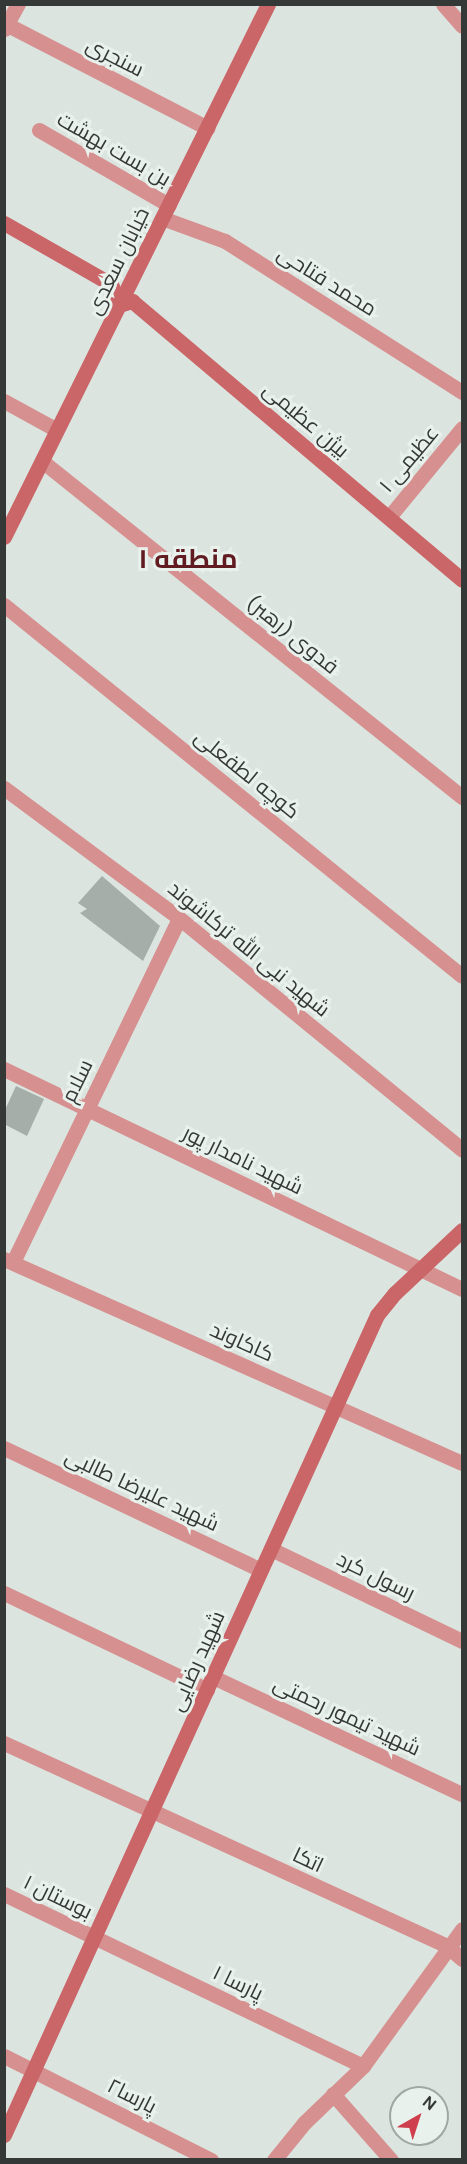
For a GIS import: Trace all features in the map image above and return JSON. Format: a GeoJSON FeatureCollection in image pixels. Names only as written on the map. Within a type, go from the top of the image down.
{"type":"FeatureCollection","features":[{"type":"Feature","properties":{"kind":"main road","name":"خیابان سعدی"},"geometry":{"type":"LineString","coordinates":[[4,537],[268,4]]}},
{"type":"Feature","properties":{"kind":"main road"},"geometry":{"type":"LineString","coordinates":[[4,223],[111,284],[119,305]]}},
{"type":"Feature","properties":{"kind":"main road","name":"بیژن عظیمی"},"geometry":{"type":"LineString","coordinates":[[119,305],[132,301],[462,580]]}},
{"type":"Feature","properties":{"kind":"main road","name":"شهید رضایی"},"geometry":{"type":"LineString","coordinates":[[4,2135],[377,1315],[420,1269],[462,1230]]}},
{"type":"Feature","properties":{"kind":"street"},"geometry":{"type":"LineString","coordinates":[[5,26],[18,4]]}},
{"type":"Feature","properties":{"kind":"street"},"geometry":{"type":"LineString","coordinates":[[443,4],[462,26]]}},
{"type":"Feature","properties":{"kind":"street","name":"سنجری"},"geometry":{"type":"LineString","coordinates":[[5,26],[207,128]]}},
{"type":"Feature","properties":{"kind":"street","name":"بن بست بهشت"},"geometry":{"type":"LineString","coordinates":[[39,129],[166,212]]}},
{"type":"Feature","properties":{"kind":"street","name":"محمد فتاحی"},"geometry":{"type":"LineString","coordinates":[[166,212],[225,241],[462,392]]}},
{"type":"Feature","properties":{"kind":"street"},"geometry":{"type":"LineString","coordinates":[[4,402],[57,430]]}},
{"type":"Feature","properties":{"kind":"street","name":"عظیمی ۱"},"geometry":{"type":"LineString","coordinates":[[389,517],[462,428]]}},
{"type":"Feature","properties":{"kind":"street","name":"فدوی (رهبر)"},"geometry":{"type":"LineString","coordinates":[[42,461],[462,797]]}},
{"type":"Feature","properties":{"kind":"street","name":"کوچه لطفعلی"},"geometry":{"type":"LineString","coordinates":[[4,604],[462,976]]}},
{"type":"Feature","properties":{"kind":"street","name":"شهید نبی الله ترکاشوند"},"geometry":{"type":"LineString","coordinates":[[4,788],[179,918],[462,1150]]}},
{"type":"Feature","properties":{"kind":"street","name":"سلام"},"geometry":{"type":"LineString","coordinates":[[9,1260],[87,1109],[179,918]]}},
{"type":"Feature","properties":{"kind":"street","name":"شهید نامدار پور"},"geometry":{"type":"LineString","coordinates":[[4,1069],[462,1289]]}},
{"type":"Feature","properties":{"kind":"street","name":"کاکاوند"},"geometry":{"type":"LineString","coordinates":[[9,1260],[462,1463]]}},
{"type":"Feature","properties":{"kind":"street","name":"شهید علیرضا طالبی"},"geometry":{"type":"LineString","coordinates":[[4,1448],[261,1570]]}},
{"type":"Feature","properties":{"kind":"street","name":"رسول کرد"},"geometry":{"type":"LineString","coordinates":[[271,1549],[462,1641]]}},
{"type":"Feature","properties":{"kind":"street","name":"شهید تیمور رحمتی"},"geometry":{"type":"LineString","coordinates":[[4,1593],[462,1794]]}},
{"type":"Feature","properties":{"kind":"street","name":"اتکا"},"geometry":{"type":"LineString","coordinates":[[4,1743],[447,1946],[462,1959]]}},
{"type":"Feature","properties":{"kind":"street","name":"بوستان ۱"},"geometry":{"type":"LineString","coordinates":[[4,1894],[94,1937]]}},
{"type":"Feature","properties":{"kind":"street"},"geometry":{"type":"LineString","coordinates":[[274,2160],[333,2094],[363,2066],[447,1946],[462,1929]]}},
{"type":"Feature","properties":{"kind":"street","name":"پارسا ۱"},"geometry":{"type":"LineString","coordinates":[[94,1937],[363,2066]]}},
{"type":"Feature","properties":{"kind":"street","name":"پارسا۲"},"geometry":{"type":"LineString","coordinates":[[4,2056],[211,2160]]}},
{"type":"Feature","properties":{"kind":"street"},"geometry":{"type":"LineString","coordinates":[[333,2094],[391,2160]]}},
{"type":"Feature","properties":{"kind":"building"},"geometry":{"type":"Polygon","coordinates":[[[102,876],[160,926],[143,961],[80,913],[87,909],[78,903],[102,876]]]}},
{"type":"Feature","properties":{"kind":"building"},"geometry":{"type":"Polygon","coordinates":[[[16,1086],[44,1099],[27,1136],[4,1124],[4,1112],[16,1086]]]}},
{"type":"Feature","properties":{"kind":"district","name":"منطقه ۱"},"geometry":{"type":"Point","coordinates":[188,559]}}]}
